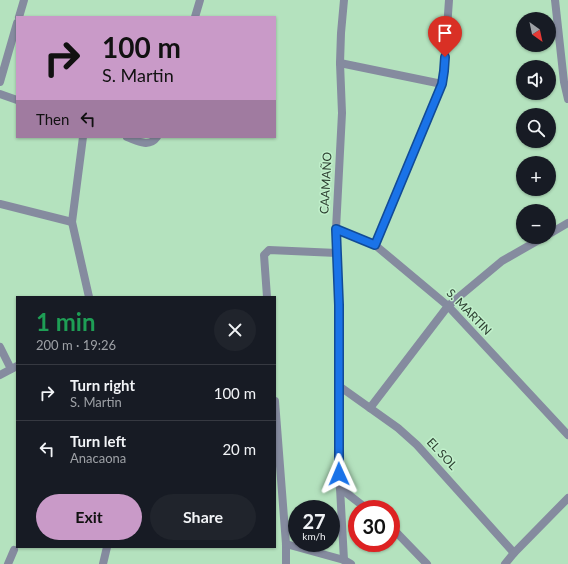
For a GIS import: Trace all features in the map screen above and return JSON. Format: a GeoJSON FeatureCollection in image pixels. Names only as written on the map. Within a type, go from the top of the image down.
{"type":"FeatureCollection","features":[{"type":"Feature","properties":{"kind":"street"},"geometry":{"type":"LineString","coordinates":[[19,16],[24,0]]}},
{"type":"Feature","properties":{"kind":"street"},"geometry":{"type":"LineString","coordinates":[[195,16],[200,0]]}},
{"type":"Feature","properties":{"kind":"street","name":"CAAMAÑO"},"geometry":{"type":"LineString","coordinates":[[286,544],[347,562],[340,488],[339,305],[336,229],[342,113],[340,63],[344,0]]}},
{"type":"Feature","properties":{"kind":"street"},"geometry":{"type":"LineString","coordinates":[[375,245],[442,84],[449,0]]}},
{"type":"Feature","properties":{"kind":"street"},"geometry":{"type":"LineString","coordinates":[[555,0],[568,99]]}},
{"type":"Feature","properties":{"kind":"street"},"geometry":{"type":"LineString","coordinates":[[0,82],[16,26]]}},
{"type":"Feature","properties":{"kind":"street"},"geometry":{"type":"LineString","coordinates":[[340,63],[442,84]]}},
{"type":"Feature","properties":{"kind":"street"},"geometry":{"type":"LineString","coordinates":[[0,94],[16,100]]}},
{"type":"Feature","properties":{"kind":"street"},"geometry":{"type":"LineString","coordinates":[[83,138],[72,222],[89,296]]}},
{"type":"Feature","properties":{"kind":"street"},"geometry":{"type":"LineString","coordinates":[[130,138],[146,143],[154,140]]}},
{"type":"Feature","properties":{"kind":"street"},"geometry":{"type":"LineString","coordinates":[[0,204],[72,222]]}},
{"type":"Feature","properties":{"kind":"street"},"geometry":{"type":"LineString","coordinates":[[556,230],[568,223]]}},
{"type":"Feature","properties":{"kind":"street","name":"S. MARTIN"},"geometry":{"type":"LineString","coordinates":[[336,229],[375,245],[448,306],[568,435]]}},
{"type":"Feature","properties":{"kind":"street"},"geometry":{"type":"LineString","coordinates":[[370,408],[448,306],[502,261],[532,244]]}},
{"type":"Feature","properties":{"kind":"street"},"geometry":{"type":"LineString","coordinates":[[267,296],[264,254],[269,250],[337,253]]}},
{"type":"Feature","properties":{"kind":"street"},"geometry":{"type":"LineString","coordinates":[[0,347],[14,367],[0,375]]}},
{"type":"Feature","properties":{"kind":"street","name":"EL SOL"},"geometry":{"type":"LineString","coordinates":[[339,386],[398,428],[417,445],[514,553]]}},
{"type":"Feature","properties":{"kind":"street"},"geometry":{"type":"LineString","coordinates":[[276,414],[286,544],[286,564]]}},
{"type":"Feature","properties":{"kind":"street"},"geometry":{"type":"LineString","coordinates":[[340,488],[355,500]]}},
{"type":"Feature","properties":{"kind":"street"},"geometry":{"type":"LineString","coordinates":[[505,564],[568,498]]}},
{"type":"Feature","properties":{"kind":"street"},"geometry":{"type":"LineString","coordinates":[[400,535],[427,564]]}},
{"type":"Feature","properties":{"kind":"street"},"geometry":{"type":"LineString","coordinates":[[103,564],[107,548]]}},
{"type":"Feature","properties":{"kind":"street"},"geometry":{"type":"LineString","coordinates":[[8,564],[14,550]]}},
{"type":"Feature","properties":{"kind":"route"},"geometry":{"type":"LineString","coordinates":[[339,474],[339,305],[336,229],[375,245],[442,84],[445,57]]}}]}
